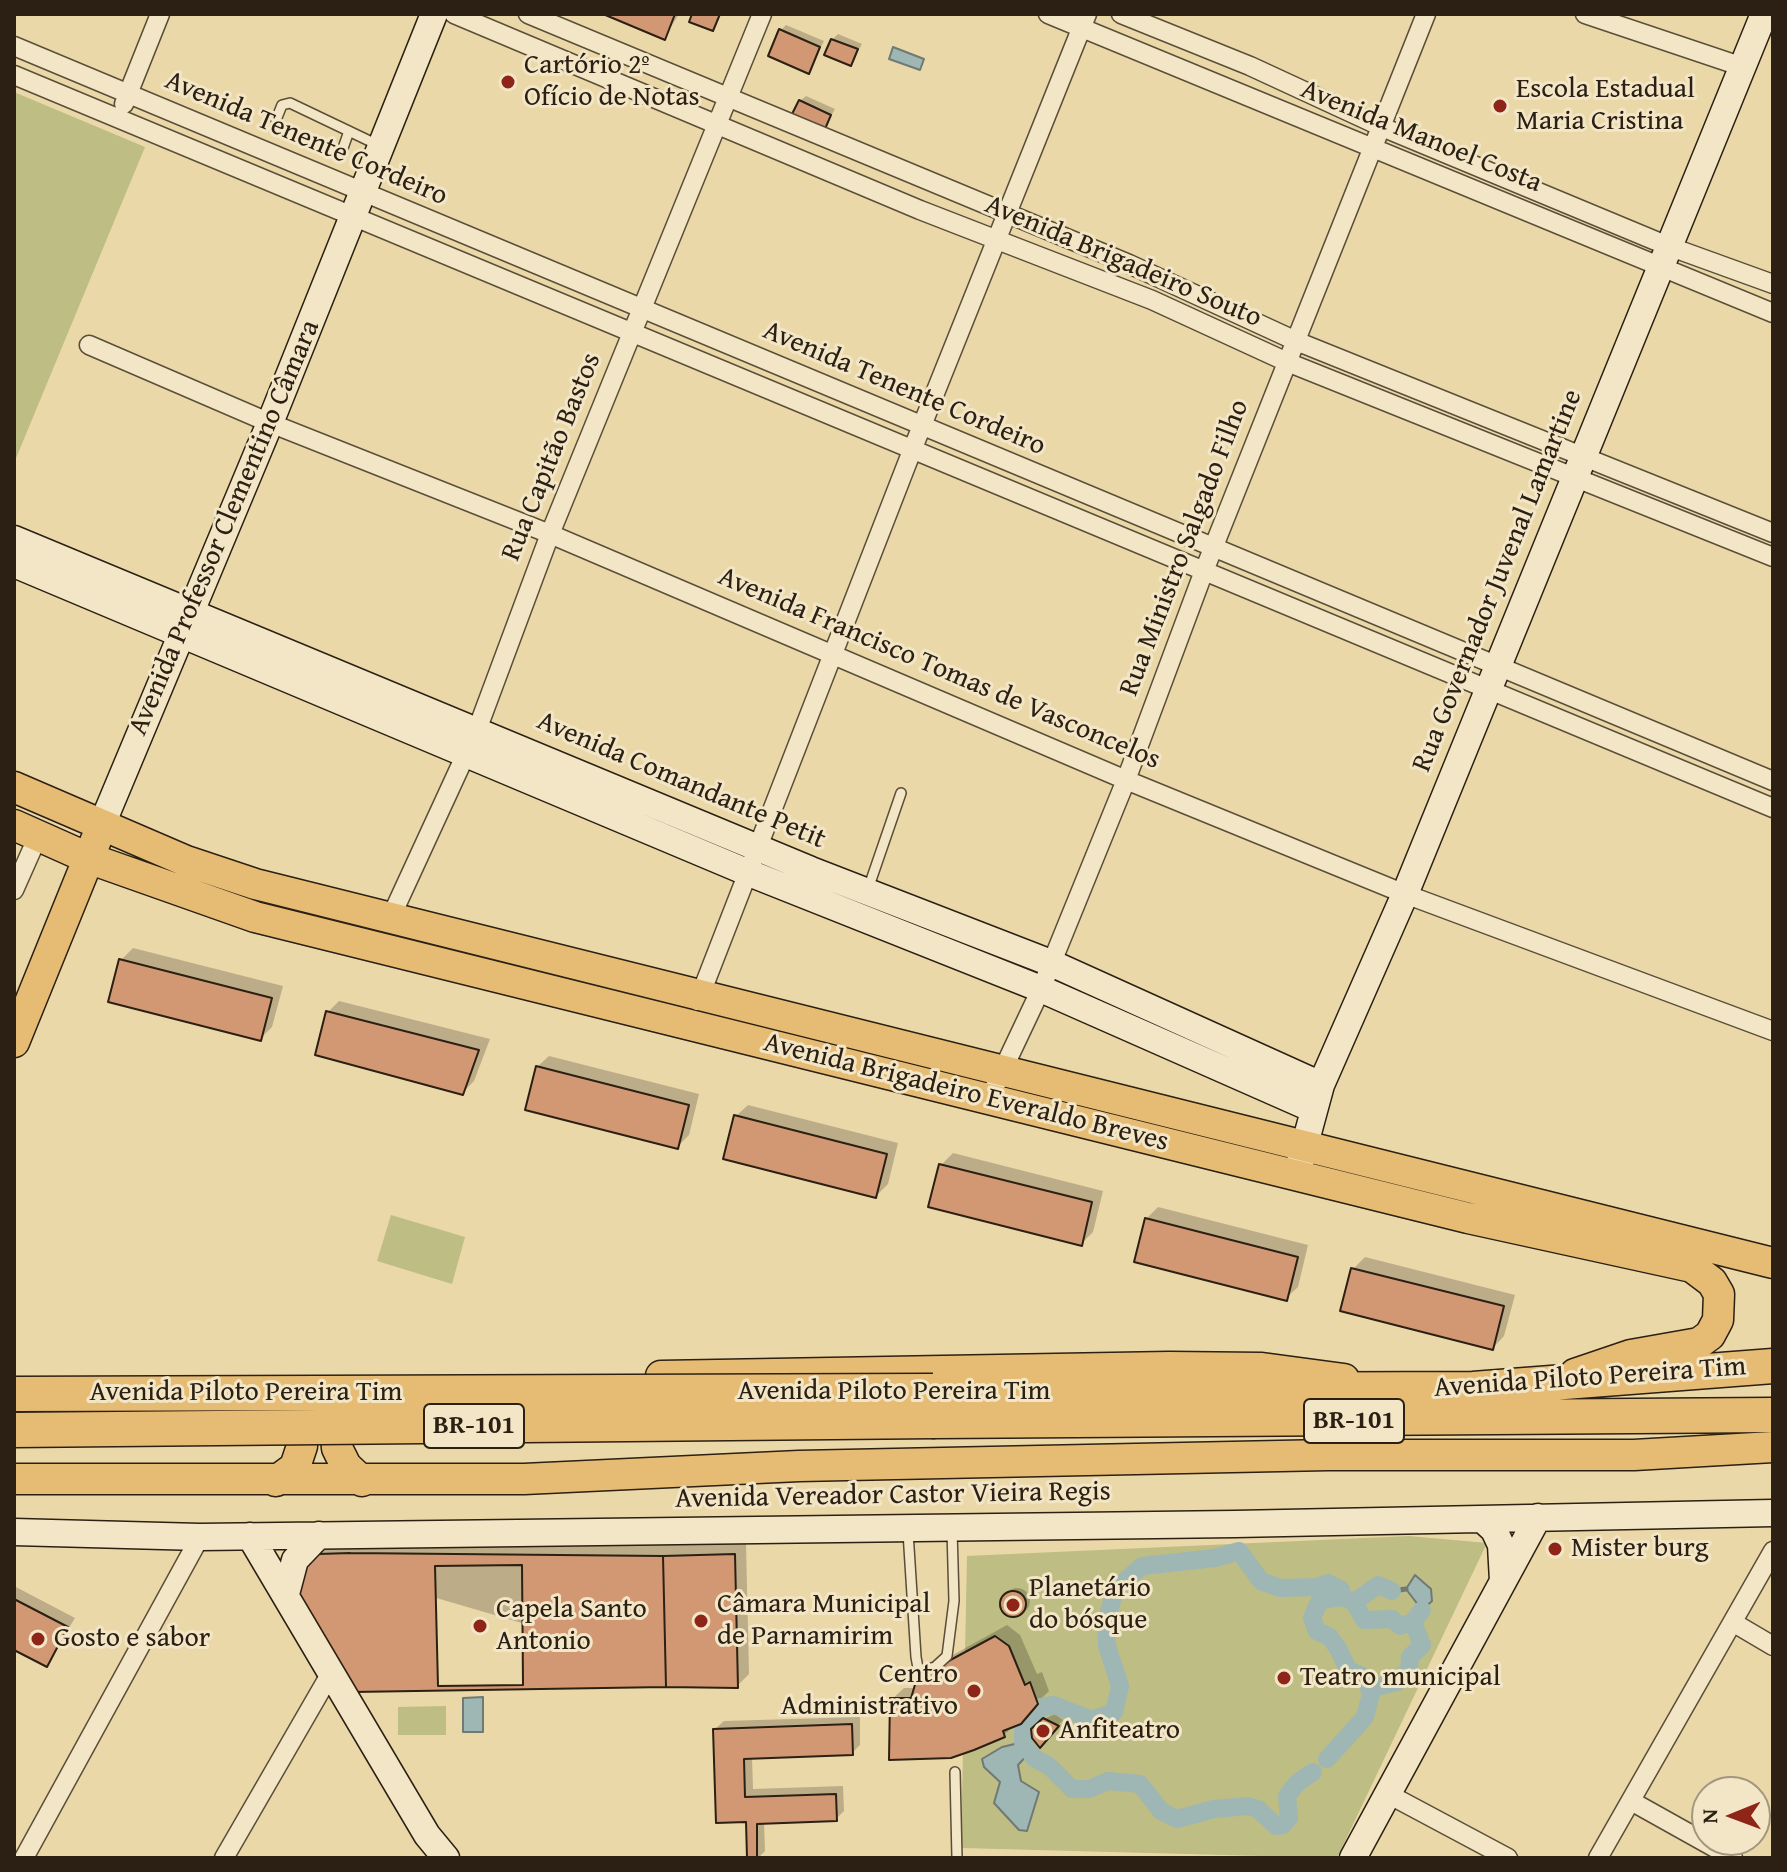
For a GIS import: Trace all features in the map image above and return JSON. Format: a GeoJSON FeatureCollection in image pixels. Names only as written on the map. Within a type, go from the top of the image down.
{"type":"FeatureCollection","features":[{"type":"Feature","properties":{"kind":"highway","name":"Avenida Piloto Pereira Tim"},"geometry":{"type":"LineString","coordinates":[[14,1430],[1473,1389],[1557,1380],[1773,1366]]}},
{"type":"Feature","properties":{"kind":"highway","name":"Avenida Piloto Pereira Tim"},"geometry":{"type":"LineString","coordinates":[[14,1394],[1773,1415]]}},
{"type":"Feature","properties":{"kind":"main road","name":"Avenida Brigadeiro Everaldo Breves"},"geometry":{"type":"LineString","coordinates":[[14,787],[103,822],[186,861],[255,884],[1001,1071],[1147,1104],[1468,1218],[1692,1267],[1712,1282],[1719,1294],[1718,1320],[1710,1335],[1699,1343],[1631,1355],[1557,1380]]}},
{"type":"Feature","properties":{"kind":"main road","name":"Avenida Professor Clementino Câmara"},"geometry":{"type":"LineString","coordinates":[[14,1042],[103,822]]}},
{"type":"Feature","properties":{"kind":"main road","name":"Avenida Brigadeiro Everaldo Breves"},"geometry":{"type":"LineString","coordinates":[[26,830],[88,858],[255,917],[989,1099],[1301,1161],[1773,1263]]}},
{"type":"Feature","properties":{"kind":"main road"},"geometry":{"type":"LineString","coordinates":[[14,1384],[274,1385],[1169,1367],[1275,1369],[1327,1375],[1380,1391]]}},
{"type":"Feature","properties":{"kind":"main road"},"geometry":{"type":"LineString","coordinates":[[353,1383],[334,1413],[337,1448],[346,1466],[362,1481]]}},
{"type":"Feature","properties":{"kind":"main road"},"geometry":{"type":"LineString","coordinates":[[274,1385],[298,1405],[302,1422],[302,1446],[295,1467],[276,1481]]}},
{"type":"Feature","properties":{"kind":"main road"},"geometry":{"type":"LineString","coordinates":[[14,1479],[524,1479],[799,1466],[1328,1455],[1634,1455],[1773,1447]]}},
{"type":"Feature","properties":{"kind":"street"},"geometry":{"type":"LineString","coordinates":[[120,118],[160,14]]}},
{"type":"Feature","properties":{"kind":"street","name":"Avenida Professor Clementino Câmara"},"geometry":{"type":"LineString","coordinates":[[103,822],[270,423],[434,14]]}},
{"type":"Feature","properties":{"kind":"street","name":"Avenida Brigadeiro Souto"},"geometry":{"type":"LineString","coordinates":[[454,14],[715,125],[1152,300],[1287,362],[1579,469],[1773,533]]}},
{"type":"Feature","properties":{"kind":"street","name":"Avenida Brigadeiro Souto"},"geometry":{"type":"LineString","coordinates":[[528,14],[1129,264],[1773,557]]}},
{"type":"Feature","properties":{"kind":"street","name":"Rua Capitão Bastos"},"geometry":{"type":"LineString","coordinates":[[390,919],[472,742],[550,534],[762,14]]}},
{"type":"Feature","properties":{"kind":"street","name":"Avenida Manoel Costa"},"geometry":{"type":"LineString","coordinates":[[1048,14],[1084,21],[1373,151],[1664,255],[1773,284]]}},
{"type":"Feature","properties":{"kind":"street","name":"Avenida Manoel Costa"},"geometry":{"type":"LineString","coordinates":[[1121,14],[1250,66],[1664,255],[1773,313]]}},
{"type":"Feature","properties":{"kind":"street","name":"Rua Ministro Salgado Filho"},"geometry":{"type":"LineString","coordinates":[[989,1099],[1041,989],[1126,780],[1204,571],[1426,14]]}},
{"type":"Feature","properties":{"kind":"street"},"geometry":{"type":"LineString","coordinates":[[1585,14],[1743,67]]}},
{"type":"Feature","properties":{"kind":"street","name":"Rua Governador Juvenal Lamartine"},"geometry":{"type":"LineString","coordinates":[[1301,1161],[1317,1097],[1405,894],[1764,14]]}},
{"type":"Feature","properties":{"kind":"street"},"geometry":{"type":"LineString","coordinates":[[689,1023],[921,426],[1084,21]]}},
{"type":"Feature","properties":{"kind":"street","name":"Avenida Tenente Cordeiro"},"geometry":{"type":"LineString","coordinates":[[14,46],[128,94],[357,205],[634,331],[1773,808]]}},
{"type":"Feature","properties":{"kind":"street","name":"Avenida Tenente Cordeiro"},"geometry":{"type":"LineString","coordinates":[[14,75],[120,118],[643,309],[1773,781]]}},
{"type":"Feature","properties":{"kind":"street","name":"Avenida Francisco Tomas de Vasconcelos"},"geometry":{"type":"LineString","coordinates":[[89,345],[270,423],[550,534],[1126,780],[1405,894],[1773,1031]]}},
{"type":"Feature","properties":{"kind":"street","name":"Avenida Comandante Petit"},"geometry":{"type":"LineString","coordinates":[[14,539],[185,624]]}},
{"type":"Feature","properties":{"kind":"street","name":"Avenida Comandante Petit"},"geometry":{"type":"LineString","coordinates":[[14,564],[185,624],[472,742],[604,783],[867,892],[1051,963],[1317,1097]]}},
{"type":"Feature","properties":{"kind":"street","name":"Avenida Comandante Petit"},"geometry":{"type":"LineString","coordinates":[[472,742],[594,807],[749,873],[1317,1097]]}},
{"type":"Feature","properties":{"kind":"street"},"geometry":{"type":"LineString","coordinates":[[594,807],[604,783]]}},
{"type":"Feature","properties":{"kind":"street"},"geometry":{"type":"LineString","coordinates":[[16,879],[26,830]]}},
{"type":"Feature","properties":{"kind":"street","name":"Avenida Vereador Castor Vieira Regis"},"geometry":{"type":"LineString","coordinates":[[14,1532],[200,1537],[952,1528],[1773,1513]]}},
{"type":"Feature","properties":{"kind":"street"},"geometry":{"type":"LineString","coordinates":[[1353,1858],[1538,1517]]}},
{"type":"Feature","properties":{"kind":"street"},"geometry":{"type":"LineString","coordinates":[[1482,1519],[1494,1530],[1501,1545],[1503,1581]]}},
{"type":"Feature","properties":{"kind":"street"},"geometry":{"type":"LineString","coordinates":[[286,1594],[295,1560],[319,1535]]}},
{"type":"Feature","properties":{"kind":"street"},"geometry":{"type":"LineString","coordinates":[[250,1536],[332,1671],[431,1847],[446,1858]]}},
{"type":"Feature","properties":{"kind":"street"},"geometry":{"type":"LineString","coordinates":[[24,1858],[200,1537]]}},
{"type":"Feature","properties":{"kind":"street"},"geometry":{"type":"LineString","coordinates":[[1598,1858],[1773,1551]]}},
{"type":"Feature","properties":{"kind":"street"},"geometry":{"type":"LineString","coordinates":[[1734,1623],[1773,1646]]}},
{"type":"Feature","properties":{"kind":"street"},"geometry":{"type":"LineString","coordinates":[[224,1858],[332,1671]]}},
{"type":"Feature","properties":{"kind":"street"},"geometry":{"type":"LineString","coordinates":[[1388,1794],[1508,1858]]}},
{"type":"Feature","properties":{"kind":"street"},"geometry":{"type":"LineString","coordinates":[[1631,1801],[1733,1858]]}},
{"type":"Feature","properties":{"kind":"lane"},"geometry":{"type":"LineString","coordinates":[[349,131],[342,151],[335,153],[280,130],[276,120],[282,105],[290,103],[381,146]]}},
{"type":"Feature","properties":{"kind":"lane"},"geometry":{"type":"LineString","coordinates":[[867,892],[901,793]]}},
{"type":"Feature","properties":{"kind":"lane"},"geometry":{"type":"LineString","coordinates":[[908,1528],[916,1657],[918,1668],[923,1670],[935,1667],[947,1656],[954,1601],[952,1528]]}},
{"type":"Feature","properties":{"kind":"lane"},"geometry":{"type":"LineString","coordinates":[[955,1772],[957,1858]]}},
{"type":"Feature","properties":{"kind":"green space"},"geometry":{"type":"Polygon","coordinates":[[[14,92],[145,147],[14,463],[14,92]]]}},
{"type":"Feature","properties":{"kind":"green space"},"geometry":{"type":"Polygon","coordinates":[[[391,1215],[465,1237],[452,1284],[377,1261],[391,1215]]]}},
{"type":"Feature","properties":{"kind":"green space"},"geometry":{"type":"Polygon","coordinates":[[[1409,1536],[1487,1543],[1337,1858],[961,1848],[967,1556],[1409,1536]]]}},
{"type":"Feature","properties":{"kind":"green space"},"geometry":{"type":"Polygon","coordinates":[[[446,1706],[446,1735],[398,1735],[398,1707],[446,1706]]]}},
{"type":"Feature","properties":{"kind":"water"},"geometry":{"type":"Polygon","coordinates":[[[893,47],[924,59],[920,70],[889,59],[893,47]]]}},
{"type":"Feature","properties":{"kind":"water"},"geometry":{"type":"Polygon","coordinates":[[[1415,1575],[1431,1589],[1432,1601],[1422,1610],[1406,1589],[1415,1575]]]}},
{"type":"Feature","properties":{"kind":"water"},"geometry":{"type":"Polygon","coordinates":[[[483,1697],[483,1732],[463,1732],[463,1698],[483,1697]]]}},
{"type":"Feature","properties":{"kind":"water"},"geometry":{"type":"Polygon","coordinates":[[[1023,1742],[1030,1752],[1018,1765],[1021,1781],[1039,1792],[1027,1831],[1019,1830],[994,1803],[1000,1782],[984,1767],[982,1759],[1002,1747],[1023,1742]]]}},
{"type":"Feature","properties":{"kind":"building"},"geometry":{"type":"Polygon","coordinates":[[[603,14],[675,14],[665,40],[603,14]]]}},
{"type":"Feature","properties":{"kind":"building"},"geometry":{"type":"Polygon","coordinates":[[[692,14],[720,14],[713,31],[689,22],[692,14]]]}},
{"type":"Feature","properties":{"kind":"building"},"geometry":{"type":"Polygon","coordinates":[[[779,29],[820,47],[809,74],[768,56],[779,29]]]}},
{"type":"Feature","properties":{"kind":"building"},"geometry":{"type":"Polygon","coordinates":[[[831,39],[858,49],[851,66],[824,55],[831,39]]]}},
{"type":"Feature","properties":{"kind":"building"},"geometry":{"type":"Polygon","coordinates":[[[799,100],[831,115],[825,129],[792,114],[799,100]]]}},
{"type":"Feature","properties":{"kind":"building"},"geometry":{"type":"Polygon","coordinates":[[[119,959],[272,998],[261,1041],[108,1002],[119,959]]]}},
{"type":"Feature","properties":{"kind":"building"},"geometry":{"type":"Polygon","coordinates":[[[326,1011],[479,1050],[463,1095],[315,1055],[326,1011]]]}},
{"type":"Feature","properties":{"kind":"building"},"geometry":{"type":"Polygon","coordinates":[[[536,1066],[689,1105],[678,1149],[525,1110],[536,1066]]]}},
{"type":"Feature","properties":{"kind":"building"},"geometry":{"type":"Polygon","coordinates":[[[734,1115],[887,1154],[876,1198],[723,1159],[734,1115]]]}},
{"type":"Feature","properties":{"kind":"building"},"geometry":{"type":"Polygon","coordinates":[[[939,1164],[1092,1202],[1082,1246],[928,1207],[939,1164]]]}},
{"type":"Feature","properties":{"kind":"building"},"geometry":{"type":"Polygon","coordinates":[[[1145,1218],[1298,1257],[1287,1301],[1134,1262],[1145,1218]]]}},
{"type":"Feature","properties":{"kind":"building"},"geometry":{"type":"Polygon","coordinates":[[[1351,1268],[1504,1306],[1493,1350],[1340,1311],[1351,1268]]]}},
{"type":"Feature","properties":{"kind":"building"},"geometry":{"type":"Polygon","coordinates":[[[318,1554],[663,1556],[666,1687],[353,1692],[294,1589],[304,1562],[318,1554]]]}},
{"type":"Feature","properties":{"kind":"building","name":"Câmara Municipal de Parnamirim"},"geometry":{"type":"Polygon","coordinates":[[[735,1554],[738,1688],[666,1687],[663,1556],[735,1554]]]}},
{"type":"Feature","properties":{"kind":"building","name":"Capela Santo Antonio"},"geometry":{"type":"Polygon","coordinates":[[[522,1565],[523,1685],[438,1686],[435,1566],[522,1565]]]}},
{"type":"Feature","properties":{"kind":"building","name":"Planetário do bósque"},"geometry":{"type":"Polygon","coordinates":[[[1013,1591],[1022,1595],[1026,1604],[1022,1613],[1013,1617],[1004,1613],[1000,1604],[1004,1595],[1013,1591]]]}},
{"type":"Feature","properties":{"kind":"building","name":"Gosto e sabor"},"geometry":{"type":"Polygon","coordinates":[[[14,1599],[68,1627],[47,1667],[14,1650],[14,1599]]]}},
{"type":"Feature","properties":{"kind":"building","name":"Centro Administrativo"},"geometry":{"type":"Polygon","coordinates":[[[995,1636],[1009,1646],[1025,1685],[1030,1682],[1038,1704],[1021,1724],[1003,1731],[1005,1737],[951,1758],[889,1760],[890,1698],[911,1698],[917,1678],[995,1636]]]}},
{"type":"Feature","properties":{"kind":"building","name":"Anfiteatro"},"geometry":{"type":"Polygon","coordinates":[[[1043,1718],[1059,1726],[1040,1748],[1032,1738],[1031,1729],[1043,1718]]]}},
{"type":"Feature","properties":{"kind":"building"},"geometry":{"type":"Polygon","coordinates":[[[852,1724],[853,1755],[744,1759],[745,1797],[836,1794],[837,1821],[757,1824],[757,1858],[747,1858],[746,1822],[716,1823],[713,1729],[852,1724]]]}},
{"type":"Feature","properties":{"kind":"waterway"},"geometry":{"type":"LineString","coordinates":[[1313,1772],[1297,1783],[1287,1796],[1289,1818],[1283,1825],[1276,1826],[1258,1809],[1248,1806],[1214,1809],[1177,1819],[1161,1811],[1140,1784],[1108,1781],[1089,1789],[1072,1789],[1049,1766],[1034,1758],[1023,1742],[1023,1730],[1041,1707],[1054,1705],[1092,1720],[1114,1712],[1120,1686],[1107,1646],[1106,1623],[1115,1590],[1142,1566],[1215,1558],[1239,1551],[1261,1581],[1280,1588],[1317,1587],[1328,1583],[1341,1590],[1342,1597]]}},
{"type":"Feature","properties":{"kind":"waterway"},"geometry":{"type":"LineString","coordinates":[[1327,1759],[1365,1717],[1371,1694],[1367,1678],[1348,1670],[1339,1650],[1330,1637],[1317,1631],[1312,1618],[1320,1600],[1342,1597],[1354,1602],[1378,1585],[1392,1591]]}},
{"type":"Feature","properties":{"kind":"waterway"},"geometry":{"type":"LineString","coordinates":[[1392,1591],[1406,1589]]}},
{"type":"Feature","properties":{"kind":"waterway"},"geometry":{"type":"LineString","coordinates":[[1354,1602],[1364,1620],[1392,1619],[1400,1626],[1413,1622],[1422,1610]]}},
{"type":"Feature","properties":{"kind":"waterway"},"geometry":{"type":"LineString","coordinates":[[1369,1689],[1397,1682],[1409,1670],[1410,1657],[1422,1645],[1413,1622]]}},
{"type":"Feature","properties":{"kind":"place","name":"Cartório 2º Ofício de Notas"},"geometry":{"type":"Point","coordinates":[508,82]}},
{"type":"Feature","properties":{"kind":"place","name":"Escola Estadual Maria Cristina"},"geometry":{"type":"Point","coordinates":[1500,106]}},
{"type":"Feature","properties":{"kind":"place","name":"Mister burg"},"geometry":{"type":"Point","coordinates":[1555,1549]}},
{"type":"Feature","properties":{"kind":"place","name":"Planetário do bósque"},"geometry":{"type":"Point","coordinates":[1013,1605]}},
{"type":"Feature","properties":{"kind":"place","name":"Câmara Municipal de Parnamirim"},"geometry":{"type":"Point","coordinates":[701,1621]}},
{"type":"Feature","properties":{"kind":"place","name":"Capela Santo Antonio"},"geometry":{"type":"Point","coordinates":[480,1626]}},
{"type":"Feature","properties":{"kind":"place","name":"Gosto e sabor"},"geometry":{"type":"Point","coordinates":[38,1639]}},
{"type":"Feature","properties":{"kind":"place","name":"Teatro municipal"},"geometry":{"type":"Point","coordinates":[1284,1678]}},
{"type":"Feature","properties":{"kind":"place","name":"Centro Administrativo"},"geometry":{"type":"Point","coordinates":[974,1691]}},
{"type":"Feature","properties":{"kind":"place","name":"Anfiteatro"},"geometry":{"type":"Point","coordinates":[1043,1731]}}]}
